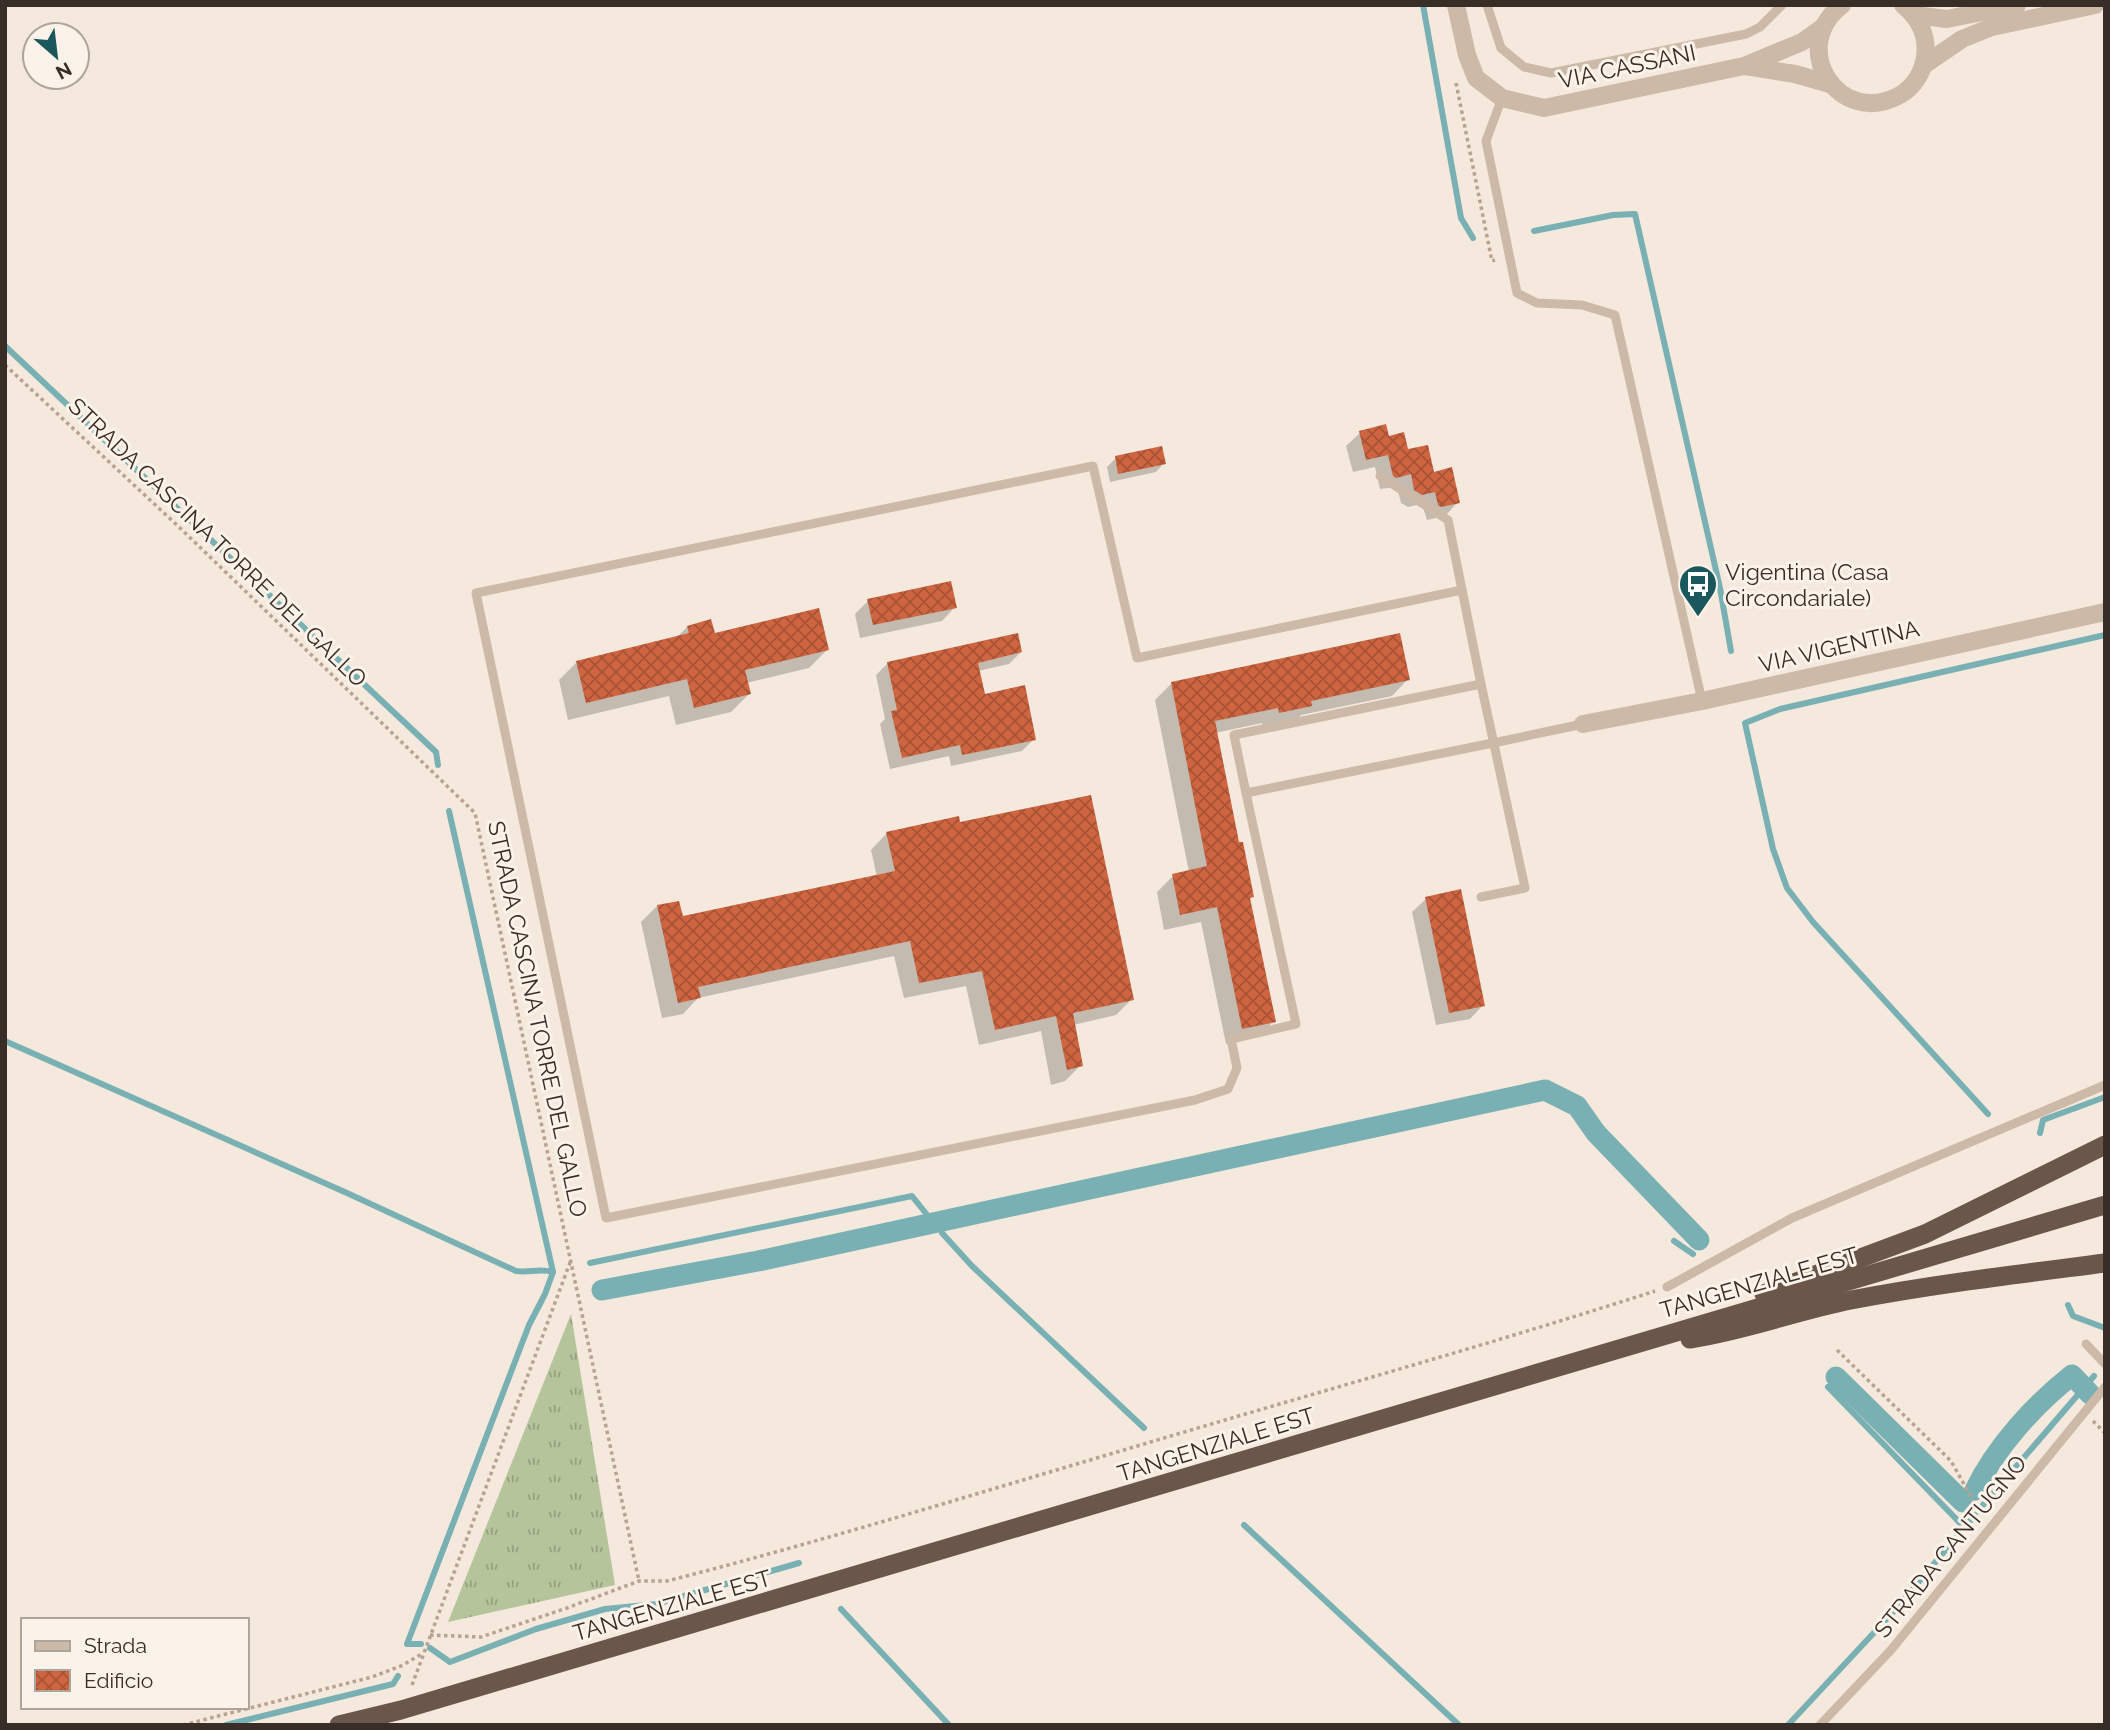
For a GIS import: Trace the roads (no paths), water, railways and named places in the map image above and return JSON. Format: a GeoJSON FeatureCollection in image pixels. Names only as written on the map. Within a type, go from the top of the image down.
{"type":"FeatureCollection","features":[{"type":"Feature","properties":{"kind":"highway"},"geometry":{"type":"LineString","coordinates":[[1619,1349],[1924,1234],[2105,1146]]}},
{"type":"Feature","properties":{"kind":"highway","name":"TANGENZIALE EST"},"geometry":{"type":"LineString","coordinates":[[339,1725],[401,1710],[768,1602],[2105,1205]]}},
{"type":"Feature","properties":{"kind":"highway"},"geometry":{"type":"LineString","coordinates":[[1619,1349],[1718,1335],[1849,1300],[1983,1278],[2105,1264]]}},
{"type":"Feature","properties":{"kind":"street","name":"VIA CASSANI"},"geometry":{"type":"LineString","coordinates":[[1456,5],[1467,55],[1476,78],[1502,97],[1544,108],[1744,66],[1802,42],[1823,27],[1841,6]]}},
{"type":"Feature","properties":{"kind":"street"},"geometry":{"type":"LineString","coordinates":[[1908,10],[1947,19],[2017,5]]}},
{"type":"Feature","properties":{"kind":"street","name":"VIA CASSANI"},"geometry":{"type":"LineString","coordinates":[[1744,66],[1795,74],[1830,84],[1843,95],[1858,102],[1875,104],[1891,100],[1911,86],[1924,65],[1962,39],[1992,27],[2095,5]]}},
{"type":"Feature","properties":{"kind":"street"},"geometry":{"type":"LineString","coordinates":[[1908,10],[1923,30],[1926,47],[1924,65]]}},
{"type":"Feature","properties":{"kind":"street"},"geometry":{"type":"LineString","coordinates":[[1823,27],[1819,57],[1822,71],[1830,84]]}},
{"type":"Feature","properties":{"kind":"street","name":"VIA VIGENTINA"},"geometry":{"type":"LineString","coordinates":[[1583,724],[1702,701],[2105,611]]}},
{"type":"Feature","properties":{"kind":"lane"},"geometry":{"type":"LineString","coordinates":[[1487,5],[1501,48],[1524,67],[1551,73],[1746,33],[1760,27],[1782,5]]}},
{"type":"Feature","properties":{"kind":"lane"},"geometry":{"type":"LineString","coordinates":[[1502,97],[1486,141],[1517,293],[1537,303],[1582,305],[1615,315],[1702,701]]}},
{"type":"Feature","properties":{"kind":"lane"},"geometry":{"type":"LineString","coordinates":[[1462,590],[1137,657],[1093,466],[476,593],[606,1218],[1195,1100],[1228,1089],[1237,1068],[1231,1039],[1296,1024],[1234,735],[1481,684]]}},
{"type":"Feature","properties":{"kind":"lane"},"geometry":{"type":"LineString","coordinates":[[1380,476],[1448,520],[1525,888],[1481,897]]}},
{"type":"Feature","properties":{"kind":"lane"},"geometry":{"type":"LineString","coordinates":[[1246,793],[1583,724]]}},
{"type":"Feature","properties":{"kind":"lane"},"geometry":{"type":"LineString","coordinates":[[1667,1287],[1791,1218],[2105,1085]]}},
{"type":"Feature","properties":{"kind":"lane"},"geometry":{"type":"LineString","coordinates":[[2086,1344],[2105,1364]]}},
{"type":"Feature","properties":{"kind":"lane","name":"STRADA CANTUGNO"},"geometry":{"type":"LineString","coordinates":[[1820,1725],[1891,1650],[2105,1387]]}},
{"type":"Feature","properties":{"kind":"waterway"},"geometry":{"type":"LineString","coordinates":[[1423,5],[1461,218],[1473,238]]}},
{"type":"Feature","properties":{"kind":"waterway"},"geometry":{"type":"LineString","coordinates":[[1534,231],[1613,215],[1635,214],[1720,588],[1731,651]]}},
{"type":"Feature","properties":{"kind":"waterway"},"geometry":{"type":"LineString","coordinates":[[5,346],[436,752],[438,765]]}},
{"type":"Feature","properties":{"kind":"waterway"},"geometry":{"type":"LineString","coordinates":[[1988,1114],[1813,922],[1787,888],[1773,849],[1745,723],[1780,709],[2105,635]]}},
{"type":"Feature","properties":{"kind":"waterway"},"geometry":{"type":"LineString","coordinates":[[421,1644],[407,1644],[529,1325],[553,1272],[449,811]]}},
{"type":"Feature","properties":{"kind":"waterway"},"geometry":{"type":"LineString","coordinates":[[5,1041],[516,1271],[553,1272]]}},
{"type":"Feature","properties":{"kind":"waterway"},"geometry":{"type":"LineString","coordinates":[[602,1290],[758,1261],[1545,1090],[1577,1106],[1596,1133],[1699,1240]]}},
{"type":"Feature","properties":{"kind":"waterway"},"geometry":{"type":"LineString","coordinates":[[2040,1133],[2043,1120],[2105,1097]]}},
{"type":"Feature","properties":{"kind":"waterway"},"geometry":{"type":"LineString","coordinates":[[590,1263],[912,1196],[928,1216]]}},
{"type":"Feature","properties":{"kind":"waterway"},"geometry":{"type":"LineString","coordinates":[[942,1233],[972,1266],[1144,1428]]}},
{"type":"Feature","properties":{"kind":"waterway"},"geometry":{"type":"LineString","coordinates":[[1674,1241],[1693,1254]]}},
{"type":"Feature","properties":{"kind":"waterway"},"geometry":{"type":"LineString","coordinates":[[2068,1305],[2073,1316],[2105,1328]]}},
{"type":"Feature","properties":{"kind":"waterway"},"geometry":{"type":"LineString","coordinates":[[1975,1490],[1994,1458],[2030,1413],[2072,1375],[2090,1394]]}},
{"type":"Feature","properties":{"kind":"waterway"},"geometry":{"type":"LineString","coordinates":[[1983,1505],[2094,1376]]}},
{"type":"Feature","properties":{"kind":"waterway"},"geometry":{"type":"LineString","coordinates":[[1836,1377],[1963,1502]]}},
{"type":"Feature","properties":{"kind":"waterway"},"geometry":{"type":"LineString","coordinates":[[1828,1387],[1964,1527]]}},
{"type":"Feature","properties":{"kind":"waterway"},"geometry":{"type":"LineString","coordinates":[[1788,1725],[1896,1609],[1975,1515]]}},
{"type":"Feature","properties":{"kind":"waterway"},"geometry":{"type":"LineString","coordinates":[[1244,1525],[1459,1725]]}},
{"type":"Feature","properties":{"kind":"waterway"},"geometry":{"type":"LineString","coordinates":[[430,1648],[450,1662],[536,1629],[605,1609],[656,1604],[799,1563]]}},
{"type":"Feature","properties":{"kind":"waterway"},"geometry":{"type":"LineString","coordinates":[[841,1609],[949,1725]]}},
{"type":"Feature","properties":{"kind":"waterway"},"geometry":{"type":"LineString","coordinates":[[226,1725],[393,1684],[398,1676]]}},
{"type":"Feature","properties":{"kind":"place","name":"Vigentina (Casa Circondariale)"},"geometry":{"type":"Point","coordinates":[1698,618]}}]}
